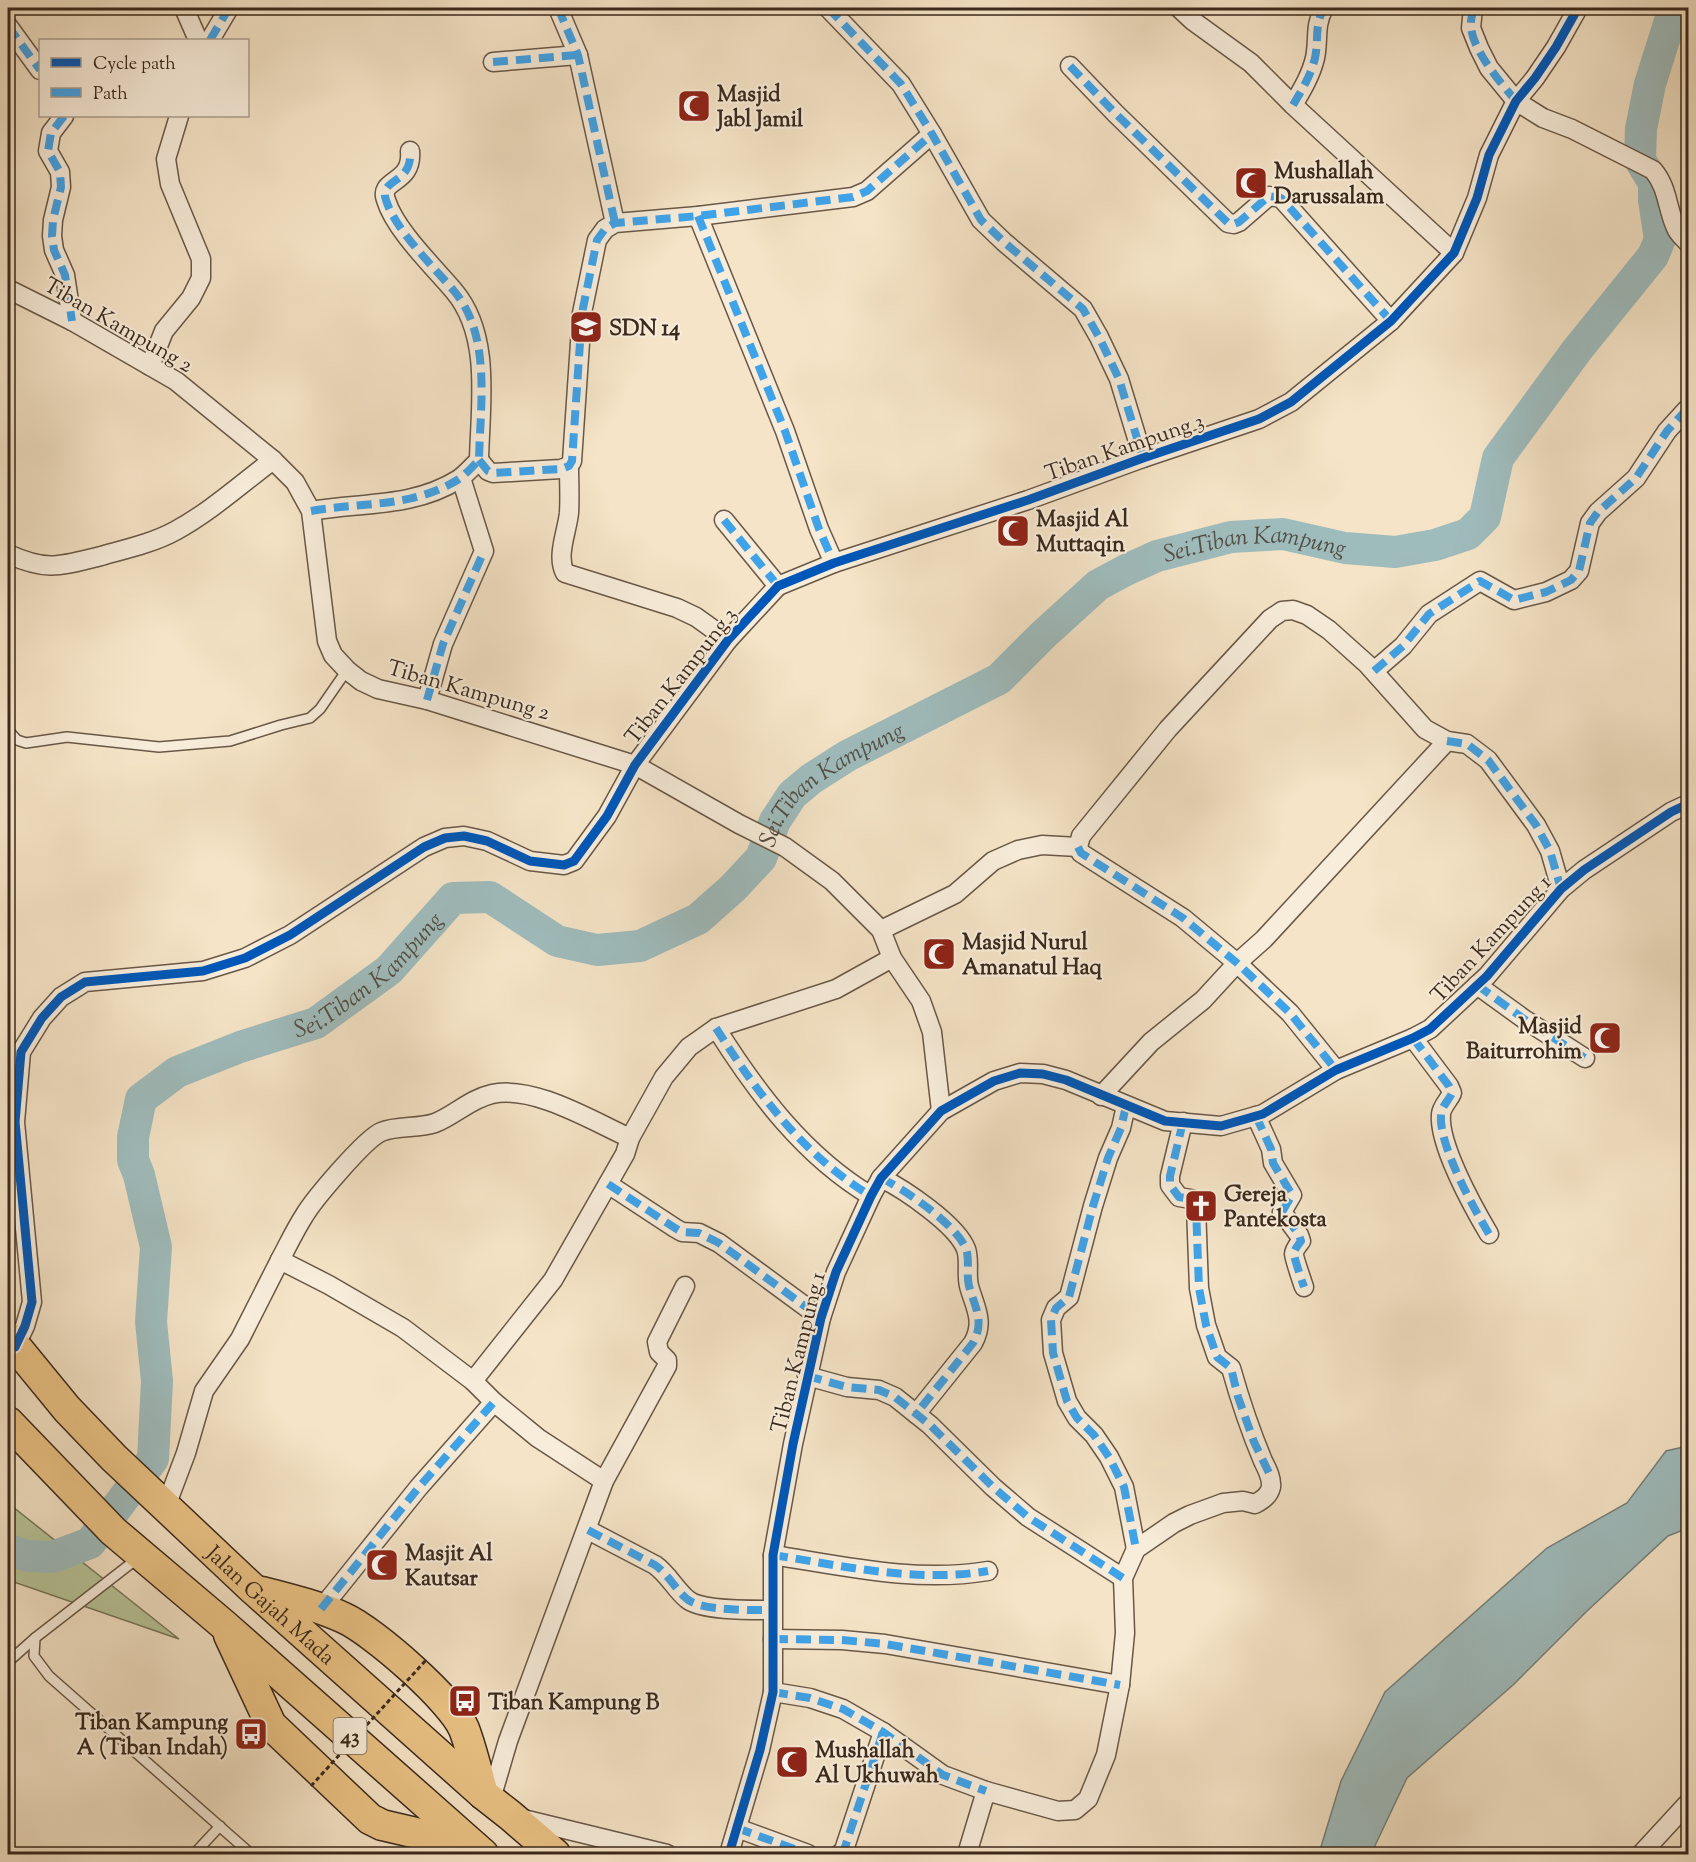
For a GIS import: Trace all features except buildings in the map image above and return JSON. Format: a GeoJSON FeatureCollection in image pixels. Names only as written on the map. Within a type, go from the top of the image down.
{"type":"FeatureCollection","features":[{"type":"Feature","properties":{"kind":"highway","name":"Jalan Gajah Mada"},"geometry":{"type":"LineString","coordinates":[[11,1342],[67,1409],[114,1458],[253,1589],[555,1854]]}},
{"type":"Feature","properties":{"kind":"highway","name":"Jalan Gajah Mada"},"geometry":{"type":"LineString","coordinates":[[8,1422],[113,1531],[224,1625],[479,1851]]}},
{"type":"Feature","properties":{"kind":"highway"},"geometry":{"type":"LineString","coordinates":[[253,1589],[321,1609],[346,1619],[375,1638],[446,1702],[463,1728],[495,1803]]}},
{"type":"Feature","properties":{"kind":"highway"},"geometry":{"type":"LineString","coordinates":[[224,1625],[271,1725],[370,1819],[479,1851]]}},
{"type":"Feature","properties":{"kind":"street"},"geometry":{"type":"LineString","coordinates":[[184,8],[198,39]]}},
{"type":"Feature","properties":{"kind":"street"},"geometry":{"type":"LineString","coordinates":[[211,39],[229,8]]}},
{"type":"Feature","properties":{"kind":"street"},"geometry":{"type":"LineString","coordinates":[[558,8],[578,56],[615,223]]}},
{"type":"Feature","properties":{"kind":"street"},"geometry":{"type":"LineString","coordinates":[[828,8],[901,84],[981,220],[1083,309],[1100,337],[1119,379],[1143,458]]}},
{"type":"Feature","properties":{"kind":"street"},"geometry":{"type":"LineString","coordinates":[[1179,8],[1193,21],[1251,63],[1293,105],[1454,254]]}},
{"type":"Feature","properties":{"kind":"street"},"geometry":{"type":"LineString","coordinates":[[1293,105],[1309,77],[1315,56],[1316,27],[1324,8]]}},
{"type":"Feature","properties":{"kind":"street"},"geometry":{"type":"LineString","coordinates":[[1473,8],[1471,28],[1479,48],[1489,68],[1516,101],[1543,118],[1572,129],[1653,170],[1666,193],[1676,229],[1689,243]]}},
{"type":"Feature","properties":{"kind":"street","name":"Tiban Kampung 3"},"geometry":{"type":"LineString","coordinates":[[11,1342],[25,1326],[32,1302],[15,1122],[21,1052],[42,1018],[61,997],[85,982],[203,970],[245,958],[291,935],[423,847],[445,838],[464,836],[487,841],[530,861],[564,865],[573,861],[607,816],[635,765],[728,640],[778,586],[834,563],[1029,500],[1259,419],[1291,402],[1391,321],[1454,254],[1477,198],[1489,155],[1516,101],[1556,47],[1578,8]]}},
{"type":"Feature","properties":{"kind":"street"},"geometry":{"type":"LineString","coordinates":[[8,26],[39,69]]}},
{"type":"Feature","properties":{"kind":"street"},"geometry":{"type":"LineString","coordinates":[[493,62],[578,56]]}},
{"type":"Feature","properties":{"kind":"street"},"geometry":{"type":"LineString","coordinates":[[1070,66],[1228,223],[1239,222],[1269,196],[1281,198],[1391,321]]}},
{"type":"Feature","properties":{"kind":"street"},"geometry":{"type":"LineString","coordinates":[[63,117],[51,134],[48,151],[60,172],[61,187],[53,220],[52,236],[54,250],[65,275],[72,321]]}},
{"type":"Feature","properties":{"kind":"street"},"geometry":{"type":"LineString","coordinates":[[150,366],[164,331],[191,298],[201,278],[201,259],[170,184],[166,159],[179,117]]}},
{"type":"Feature","properties":{"kind":"street"},"geometry":{"type":"LineString","coordinates":[[728,640],[696,617],[677,608],[565,573],[561,567],[569,513],[569,466],[574,454],[582,313],[597,240],[605,229],[615,223],[698,216],[853,197],[867,190],[932,134]]}},
{"type":"Feature","properties":{"kind":"street"},"geometry":{"type":"LineString","coordinates":[[410,151],[410,167],[386,188],[386,200],[400,227],[456,294],[473,323],[479,353],[479,460],[488,471],[493,473],[561,469],[569,466]]}},
{"type":"Feature","properties":{"kind":"street"},"geometry":{"type":"LineString","coordinates":[[698,216],[834,563]]}},
{"type":"Feature","properties":{"kind":"street","name":"Tiban Kampung 2"},"geometry":{"type":"LineString","coordinates":[[8,289],[72,321],[176,381],[273,460],[295,482],[310,511],[327,641],[333,655],[361,681],[378,689],[428,700],[635,765],[739,824],[785,847],[832,881],[881,930],[892,958],[921,1001],[932,1032],[941,1111]]}},
{"type":"Feature","properties":{"kind":"street"},"geometry":{"type":"LineString","coordinates":[[1374,672],[1403,646],[1430,614],[1480,581],[1514,600],[1546,592],[1571,580],[1579,571],[1590,523],[1598,512],[1636,478],[1666,431],[1689,408]]}},
{"type":"Feature","properties":{"kind":"street"},"geometry":{"type":"LineString","coordinates":[[8,554],[35,565],[47,567],[62,566],[132,548],[174,532],[273,460]]}},
{"type":"Feature","properties":{"kind":"street"},"geometry":{"type":"LineString","coordinates":[[310,511],[340,506],[391,504],[434,492],[461,478],[479,460]]}},
{"type":"Feature","properties":{"kind":"street"},"geometry":{"type":"LineString","coordinates":[[428,700],[443,644],[484,551],[461,478]]}},
{"type":"Feature","properties":{"kind":"street"},"geometry":{"type":"LineString","coordinates":[[724,520],[778,586]]}},
{"type":"Feature","properties":{"kind":"street"},"geometry":{"type":"LineString","coordinates":[[1336,1070],[1290,1013],[1237,963],[1183,918],[1081,853],[1078,847],[1081,836],[1168,729],[1257,632],[1282,611],[1293,610],[1307,615],[1329,630],[1374,672],[1425,729],[1447,741],[1467,744],[1488,760],[1536,825],[1550,851],[1561,889]]}},
{"type":"Feature","properties":{"kind":"street"},"geometry":{"type":"LineString","coordinates":[[1101,1096],[1150,1042],[1203,1000],[1237,963],[1264,939],[1447,741]]}},
{"type":"Feature","properties":{"kind":"street","name":"Tiban Kampung 1"},"geometry":{"type":"LineString","coordinates":[[729,1854],[760,1750],[773,1692],[773,1555],[807,1376],[821,1318],[836,1272],[870,1196],[881,1178],[941,1111],[994,1081],[1020,1073],[1042,1074],[1058,1078],[1165,1121],[1221,1126],[1263,1114],[1336,1070],[1430,1029],[1477,985],[1561,889],[1593,863],[1671,812],[1689,804]]}},
{"type":"Feature","properties":{"kind":"street"},"geometry":{"type":"LineString","coordinates":[[881,930],[955,894],[993,861],[1018,850],[1042,845],[1078,847]]}},
{"type":"Feature","properties":{"kind":"street"},"geometry":{"type":"LineString","coordinates":[[473,1381],[553,1280],[625,1154],[630,1138],[664,1077],[689,1047],[716,1028],[836,989],[892,958]]}},
{"type":"Feature","properties":{"kind":"street"},"geometry":{"type":"LineString","coordinates":[[1477,985],[1524,1019],[1585,1058]]}},
{"type":"Feature","properties":{"kind":"street"},"geometry":{"type":"LineString","coordinates":[[716,1028],[747,1078],[816,1156],[844,1180],[870,1196]]}},
{"type":"Feature","properties":{"kind":"street"},"geometry":{"type":"LineString","coordinates":[[1413,1038],[1452,1093],[1443,1106],[1441,1114],[1443,1134],[1469,1200],[1489,1234]]}},
{"type":"Feature","properties":{"kind":"street"},"geometry":{"type":"LineString","coordinates":[[157,1497],[186,1453],[204,1391],[240,1339],[305,1214],[364,1145],[379,1133],[390,1129],[423,1126],[437,1122],[477,1099],[493,1094],[519,1092],[543,1098],[630,1138]]}},
{"type":"Feature","properties":{"kind":"street"},"geometry":{"type":"LineString","coordinates":[[1126,1106],[1093,1206],[1069,1297],[1056,1308],[1051,1320],[1051,1330],[1053,1353],[1067,1401],[1077,1418],[1094,1435],[1109,1457],[1124,1487],[1136,1549]]}},
{"type":"Feature","properties":{"kind":"street"},"geometry":{"type":"LineString","coordinates":[[1256,1116],[1271,1149],[1273,1163],[1292,1195],[1282,1212],[1299,1235],[1300,1241],[1294,1256],[1299,1265],[1304,1287]]}},
{"type":"Feature","properties":{"kind":"street"},"geometry":{"type":"LineString","coordinates":[[773,1692],[810,1698],[843,1709],[883,1731],[943,1775],[986,1791],[1058,1811],[1075,1810],[1088,1799],[1106,1755],[1120,1684],[1125,1633],[1123,1578],[1136,1549],[1190,1515],[1223,1503],[1243,1500],[1255,1504],[1262,1501],[1269,1493],[1271,1485],[1270,1474],[1254,1442],[1238,1397],[1231,1368],[1217,1357],[1206,1325],[1199,1288],[1196,1207],[1191,1199],[1179,1197],[1170,1185],[1170,1176],[1183,1122]]}},
{"type":"Feature","properties":{"kind":"street"},"geometry":{"type":"LineString","coordinates":[[881,1178],[933,1211],[960,1239],[966,1249],[968,1282],[980,1322],[978,1334],[973,1343],[916,1414]]}},
{"type":"Feature","properties":{"kind":"street"},"geometry":{"type":"LineString","coordinates":[[608,1184],[682,1232],[699,1233],[719,1243],[821,1318]]}},
{"type":"Feature","properties":{"kind":"street"},"geometry":{"type":"LineString","coordinates":[[280,1260],[329,1285],[403,1328],[473,1381],[494,1402],[538,1438],[604,1481]]}},
{"type":"Feature","properties":{"kind":"street"},"geometry":{"type":"LineString","coordinates":[[667,1854],[495,1803],[508,1741],[588,1530],[604,1481],[667,1366],[667,1360],[659,1352],[657,1342],[685,1286]]}},
{"type":"Feature","properties":{"kind":"street"},"geometry":{"type":"LineString","coordinates":[[807,1376],[847,1387],[879,1390],[894,1397],[916,1414],[1028,1517],[1123,1578]]}},
{"type":"Feature","properties":{"kind":"street"},"geometry":{"type":"LineString","coordinates":[[321,1609],[419,1487],[494,1402]]}},
{"type":"Feature","properties":{"kind":"street"},"geometry":{"type":"LineString","coordinates":[[588,1530],[655,1565],[665,1572],[688,1600],[696,1604],[772,1610]]}},
{"type":"Feature","properties":{"kind":"street"},"geometry":{"type":"LineString","coordinates":[[773,1555],[893,1574],[952,1575],[988,1571]]}},
{"type":"Feature","properties":{"kind":"street"},"geometry":{"type":"LineString","coordinates":[[773,1639],[842,1640],[885,1644],[1120,1684]]}},
{"type":"Feature","properties":{"kind":"street"},"geometry":{"type":"LineString","coordinates":[[840,1854],[844,1850],[883,1731]]}},
{"type":"Feature","properties":{"kind":"street"},"geometry":{"type":"LineString","coordinates":[[967,1854],[986,1791]]}},
{"type":"Feature","properties":{"kind":"street"},"geometry":{"type":"LineString","coordinates":[[1641,1854],[1689,1803]]}},
{"type":"Feature","properties":{"kind":"street"},"geometry":{"type":"LineString","coordinates":[[737,1828],[808,1854]]}},
{"type":"Feature","properties":{"kind":"lane"},"geometry":{"type":"LineString","coordinates":[[8,730],[17,740],[26,743],[67,737],[159,747],[230,741],[281,724],[310,718],[320,710],[347,670]]}},
{"type":"Feature","properties":{"kind":"lane"},"geometry":{"type":"LineString","coordinates":[[8,1662],[35,1638],[142,1555]]}},
{"type":"Feature","properties":{"kind":"lane"},"geometry":{"type":"LineString","coordinates":[[35,1638],[34,1656],[49,1676],[251,1854]]}},
{"type":"Feature","properties":{"kind":"lane"},"geometry":{"type":"LineString","coordinates":[[194,1854],[220,1826]]}},
{"type":"Feature","properties":{"kind":"path"},"geometry":{"type":"LineString","coordinates":[[310,1786],[427,1659]]}},
{"type":"Feature","properties":{"kind":"green space"},"geometry":{"type":"Polygon","coordinates":[[[8,1503],[179,1639],[8,1580],[8,1503]]]}},
{"type":"Feature","properties":{"kind":"water"},"geometry":{"type":"Polygon","coordinates":[[[1688,1446],[1688,1528],[1668,1536],[1587,1611],[1513,1685],[1407,1778],[1371,1854],[1325,1854],[1320,1850],[1341,1781],[1385,1692],[1547,1548],[1627,1503],[1666,1451],[1688,1446]]]}},
{"type":"Feature","properties":{"kind":"waterway","name":"Sei.Tiban Kampung"},"geometry":{"type":"LineString","coordinates":[[8,1550],[28,1556],[53,1557],[90,1543],[153,1459],[157,1381],[151,1322],[156,1247],[139,1175],[133,1160],[133,1137],[141,1099],[177,1072],[240,1047],[316,1023],[389,970],[453,898],[490,897],[557,941],[597,950],[640,946],[698,919],[733,888],[761,858],[775,821],[792,795],[811,779],[847,756],[999,679],[1098,585],[1157,556],[1231,537],[1283,534],[1345,548],[1395,552],[1435,545],[1468,534],[1485,517],[1498,458],[1577,350],[1653,256],[1660,239],[1654,200],[1654,183],[1640,160],[1641,129],[1650,84],[1674,8]]}},
{"type":"Feature","properties":{"kind":"marked path"},"geometry":{"type":"LineString","coordinates":[[211,39],[229,8]]}},
{"type":"Feature","properties":{"kind":"marked path"},"geometry":{"type":"LineString","coordinates":[[558,8],[578,55],[615,223]]}},
{"type":"Feature","properties":{"kind":"marked path"},"geometry":{"type":"LineString","coordinates":[[828,8],[901,84],[981,220],[1083,309],[1119,379],[1143,458]]}},
{"type":"Feature","properties":{"kind":"marked path"},"geometry":{"type":"LineString","coordinates":[[1293,105],[1313,64],[1319,21],[1324,8]]}},
{"type":"Feature","properties":{"kind":"marked path"},"geometry":{"type":"LineString","coordinates":[[1473,8],[1471,27],[1477,46],[1516,101]]}},
{"type":"Feature","properties":{"kind":"marked path"},"geometry":{"type":"LineString","coordinates":[[8,26],[39,69]]}},
{"type":"Feature","properties":{"kind":"marked path"},"geometry":{"type":"LineString","coordinates":[[493,62],[578,55]]}},
{"type":"Feature","properties":{"kind":"marked path"},"geometry":{"type":"LineString","coordinates":[[1070,66],[1228,223],[1239,222],[1269,196],[1281,198],[1391,321]]}},
{"type":"Feature","properties":{"kind":"marked path"},"geometry":{"type":"LineString","coordinates":[[63,117],[51,133],[48,151],[60,172],[61,187],[53,220],[52,236],[54,250],[65,275],[72,321]]}},
{"type":"Feature","properties":{"kind":"marked path"},"geometry":{"type":"LineString","coordinates":[[479,460],[488,471],[493,473],[561,469],[569,466],[572,461],[582,313],[597,240],[605,229],[615,223],[698,216],[853,197],[867,191],[932,134]]}},
{"type":"Feature","properties":{"kind":"marked path"},"geometry":{"type":"LineString","coordinates":[[311,511],[387,503],[424,495],[459,479],[479,460],[482,395],[479,350],[474,329],[466,309],[454,291],[406,236],[386,200],[387,188],[402,176],[410,162],[410,151]]}},
{"type":"Feature","properties":{"kind":"marked path"},"geometry":{"type":"LineString","coordinates":[[698,216],[785,431],[819,529],[834,563]]}},
{"type":"Feature","properties":{"kind":"marked path"},"geometry":{"type":"LineString","coordinates":[[1374,671],[1403,646],[1429,614],[1480,581],[1514,600],[1546,592],[1571,580],[1579,571],[1590,523],[1598,512],[1636,478],[1667,431],[1688,408]]}},
{"type":"Feature","properties":{"kind":"marked path"},"geometry":{"type":"LineString","coordinates":[[724,520],[778,586]]}},
{"type":"Feature","properties":{"kind":"marked path"},"geometry":{"type":"LineString","coordinates":[[427,700],[443,644],[484,551]]}},
{"type":"Feature","properties":{"kind":"marked path"},"geometry":{"type":"LineString","coordinates":[[1447,741],[1467,744],[1488,760],[1536,825],[1550,851],[1561,889]]}},
{"type":"Feature","properties":{"kind":"marked path"},"geometry":{"type":"LineString","coordinates":[[1078,847],[1081,853],[1183,918],[1237,963],[1290,1013],[1336,1070]]}},
{"type":"Feature","properties":{"kind":"marked path"},"geometry":{"type":"LineString","coordinates":[[1477,985],[1524,1019],[1585,1058]]}},
{"type":"Feature","properties":{"kind":"marked path"},"geometry":{"type":"LineString","coordinates":[[716,1028],[765,1099],[803,1142],[824,1162],[871,1196]]}},
{"type":"Feature","properties":{"kind":"marked path"},"geometry":{"type":"LineString","coordinates":[[1413,1038],[1452,1093],[1441,1114],[1445,1142],[1458,1175],[1489,1234]]}},
{"type":"Feature","properties":{"kind":"marked path"},"geometry":{"type":"LineString","coordinates":[[1126,1106],[1121,1128],[1108,1158],[1093,1206],[1069,1297],[1056,1308],[1051,1320],[1053,1353],[1067,1401],[1077,1418],[1094,1435],[1109,1457],[1124,1487],[1136,1549]]}},
{"type":"Feature","properties":{"kind":"marked path"},"geometry":{"type":"LineString","coordinates":[[1256,1116],[1271,1149],[1273,1163],[1292,1195],[1282,1212],[1301,1241],[1294,1254],[1304,1287]]}},
{"type":"Feature","properties":{"kind":"marked path"},"geometry":{"type":"LineString","coordinates":[[1183,1122],[1170,1176],[1170,1185],[1179,1197],[1191,1199],[1196,1207],[1199,1288],[1206,1325],[1217,1357],[1231,1368],[1238,1397],[1254,1442],[1270,1475]]}},
{"type":"Feature","properties":{"kind":"marked path"},"geometry":{"type":"LineString","coordinates":[[881,1178],[903,1190],[929,1209],[961,1240],[967,1253],[968,1281],[978,1314],[977,1335],[973,1343],[916,1414]]}},
{"type":"Feature","properties":{"kind":"marked path"},"geometry":{"type":"LineString","coordinates":[[608,1184],[682,1232],[699,1233],[719,1243],[821,1318]]}},
{"type":"Feature","properties":{"kind":"marked path"},"geometry":{"type":"LineString","coordinates":[[807,1376],[847,1387],[879,1390],[895,1397],[930,1425],[993,1487],[1028,1517],[1123,1578]]}},
{"type":"Feature","properties":{"kind":"marked path"},"geometry":{"type":"LineString","coordinates":[[321,1609],[419,1487],[494,1402]]}},
{"type":"Feature","properties":{"kind":"marked path"},"geometry":{"type":"LineString","coordinates":[[588,1530],[655,1565],[687,1599],[694,1603],[727,1609],[772,1610]]}},
{"type":"Feature","properties":{"kind":"marked path"},"geometry":{"type":"LineString","coordinates":[[773,1555],[880,1572],[934,1575],[988,1571]]}},
{"type":"Feature","properties":{"kind":"marked path"},"geometry":{"type":"LineString","coordinates":[[773,1639],[842,1640],[885,1644],[1120,1685]]}},
{"type":"Feature","properties":{"kind":"marked path"},"geometry":{"type":"LineString","coordinates":[[773,1692],[810,1698],[843,1709],[883,1732],[943,1775],[986,1791]]}},
{"type":"Feature","properties":{"kind":"marked path"},"geometry":{"type":"LineString","coordinates":[[840,1854],[844,1850],[883,1732]]}},
{"type":"Feature","properties":{"kind":"marked path"},"geometry":{"type":"LineString","coordinates":[[737,1828],[808,1854]]}},
{"type":"Feature","properties":{"kind":"cycle path"},"geometry":{"type":"LineString","coordinates":[[15,1347],[25,1326],[32,1302],[15,1122],[21,1052],[42,1018],[61,997],[85,982],[203,971],[245,958],[290,935],[424,847],[445,838],[464,836],[487,841],[530,861],[564,865],[574,861],[607,816],[635,765],[728,640],[778,586],[834,563],[1028,500],[1259,419],[1291,402],[1391,321],[1454,253],[1477,198],[1489,155],[1516,101],[1556,47],[1578,8]]}},
{"type":"Feature","properties":{"kind":"cycle path"},"geometry":{"type":"LineString","coordinates":[[729,1854],[760,1750],[773,1692],[773,1555],[793,1444],[821,1318],[836,1272],[881,1178],[941,1111],[994,1081],[1020,1073],[1043,1074],[1066,1080],[1165,1121],[1221,1126],[1263,1114],[1336,1070],[1430,1029],[1487,976],[1561,889],[1584,870],[1671,812],[1688,804]]}},
{"type":"Feature","properties":{"kind":"place","name":"Masjid Jabl Jamil"},"geometry":{"type":"Point","coordinates":[694,106]}},
{"type":"Feature","properties":{"kind":"place","name":"Mushallah Darussalam"},"geometry":{"type":"Point","coordinates":[1251,183]}},
{"type":"Feature","properties":{"kind":"place","name":"SDN 14"},"geometry":{"type":"Point","coordinates":[586,327]}},
{"type":"Feature","properties":{"kind":"place","name":"Masjid Al Muttaqin"},"geometry":{"type":"Point","coordinates":[1013,531]}},
{"type":"Feature","properties":{"kind":"place","name":"Masjid Nurul Amanatul Haq"},"geometry":{"type":"Point","coordinates":[939,954]}},
{"type":"Feature","properties":{"kind":"place","name":"Masjid Baiturrohim"},"geometry":{"type":"Point","coordinates":[1605,1038]}},
{"type":"Feature","properties":{"kind":"place","name":"Gereja Pantekosta"},"geometry":{"type":"Point","coordinates":[1201,1206]}},
{"type":"Feature","properties":{"kind":"place","name":"Masjit Al Kautsar"},"geometry":{"type":"Point","coordinates":[382,1565]}},
{"type":"Feature","properties":{"kind":"place","name":"Tiban Kampung B"},"geometry":{"type":"Point","coordinates":[465,1701]}},
{"type":"Feature","properties":{"kind":"place","name":"Tiban Kampung A (Tiban Indah)"},"geometry":{"type":"Point","coordinates":[251,1734]}},
{"type":"Feature","properties":{"kind":"place","name":"Mushallah Al Ukhuwah"},"geometry":{"type":"Point","coordinates":[792,1762]}}]}
